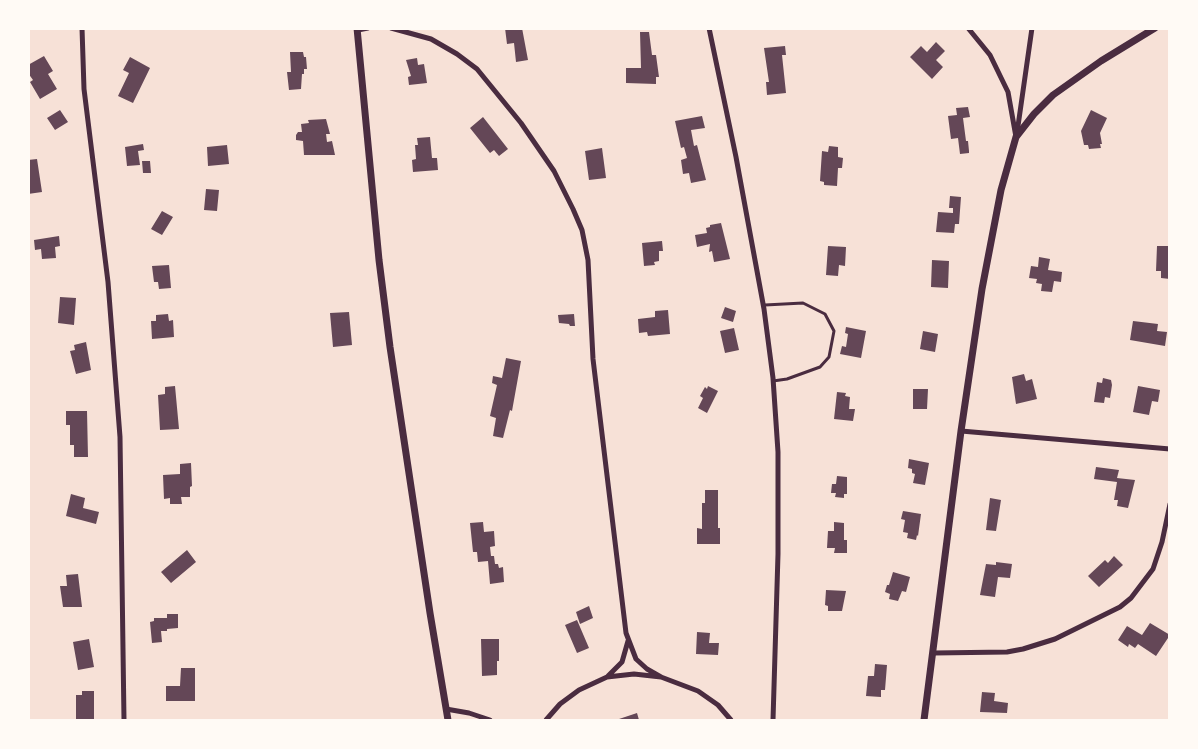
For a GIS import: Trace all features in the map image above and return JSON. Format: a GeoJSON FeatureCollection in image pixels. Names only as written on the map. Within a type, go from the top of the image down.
{"type":"FeatureCollection","features":[{"type":"Feature","properties":{"kind":"street"},"geometry":{"type":"LineString","coordinates":[[82,28],[84,89],[108,282],[120,437],[124,720]]}},
{"type":"Feature","properties":{"kind":"street"},"geometry":{"type":"LineString","coordinates":[[368,28],[358,29],[382,282],[407,462],[448,720]]}},
{"type":"Feature","properties":{"kind":"street"},"geometry":{"type":"LineString","coordinates":[[391,28],[431,39],[477,69],[521,123],[554,171],[582,230],[588,260],[593,359],[628,640],[636,659],[647,669],[705,695],[731,720]]}},
{"type":"Feature","properties":{"kind":"street"},"geometry":{"type":"LineString","coordinates":[[709,28],[763,305],[773,381],[778,456],[778,555],[773,720]]}},
{"type":"Feature","properties":{"kind":"street"},"geometry":{"type":"LineString","coordinates":[[968,28],[990,55],[1008,92],[1016,137]]}},
{"type":"Feature","properties":{"kind":"street"},"geometry":{"type":"LineString","coordinates":[[924,720],[982,289],[1001,190],[1016,137],[1032,28]]}},
{"type":"Feature","properties":{"kind":"street"},"geometry":{"type":"LineString","coordinates":[[1016,137],[1053,95],[1101,61],[1155,28]]}},
{"type":"Feature","properties":{"kind":"street"},"geometry":{"type":"LineString","coordinates":[[961,432],[1170,449]]}},
{"type":"Feature","properties":{"kind":"street"},"geometry":{"type":"LineString","coordinates":[[934,653],[1006,652],[1023,649],[1055,639],[1120,607],[1131,598],[1154,569],[1170,504]]}},
{"type":"Feature","properties":{"kind":"street"},"geometry":{"type":"LineString","coordinates":[[607,677],[622,662],[628,640]]}},
{"type":"Feature","properties":{"kind":"street"},"geometry":{"type":"LineString","coordinates":[[546,720],[560,704],[579,690],[607,677],[634,674],[661,677]]}},
{"type":"Feature","properties":{"kind":"street"},"geometry":{"type":"LineString","coordinates":[[446,709],[490,720]]}},
{"type":"Feature","properties":{"kind":"lane"},"geometry":{"type":"LineString","coordinates":[[763,305],[803,303],[825,314],[834,331],[829,357],[820,367],[787,379],[773,381]]}},
{"type":"Feature","properties":{"kind":"building"},"geometry":{"type":"Polygon","coordinates":[[[505,28],[522,28],[528,60],[516,62],[514,43],[507,44],[505,28]]]}},
{"type":"Feature","properties":{"kind":"building"},"geometry":{"type":"Polygon","coordinates":[[[640,32],[649,32],[652,55],[656,55],[659,77],[656,77],[656,84],[626,83],[626,68],[641,68],[640,32]]]}},
{"type":"Feature","properties":{"kind":"building"},"geometry":{"type":"Polygon","coordinates":[[[936,42],[945,51],[936,60],[943,67],[932,79],[910,57],[921,46],[927,52],[936,42]]]}},
{"type":"Feature","properties":{"kind":"building"},"geometry":{"type":"Polygon","coordinates":[[[785,46],[786,55],[782,55],[786,93],[767,95],[766,82],[769,82],[764,48],[785,46]]]}},
{"type":"Feature","properties":{"kind":"building"},"geometry":{"type":"Polygon","coordinates":[[[290,52],[303,52],[306,57],[307,69],[304,69],[304,74],[302,74],[301,89],[289,90],[287,72],[291,72],[290,52]]]}},
{"type":"Feature","properties":{"kind":"building"},"geometry":{"type":"Polygon","coordinates":[[[44,56],[53,71],[48,74],[57,89],[40,99],[30,82],[33,80],[28,73],[28,65],[44,56]]]}},
{"type":"Feature","properties":{"kind":"building"},"geometry":{"type":"Polygon","coordinates":[[[130,57],[150,68],[133,103],[118,96],[129,73],[123,70],[130,57]]]}},
{"type":"Feature","properties":{"kind":"building"},"geometry":{"type":"Polygon","coordinates":[[[417,58],[418,65],[424,64],[427,83],[409,85],[408,77],[411,76],[406,60],[417,58]]]}},
{"type":"Feature","properties":{"kind":"building"},"geometry":{"type":"Polygon","coordinates":[[[968,107],[970,117],[963,118],[969,153],[960,154],[958,138],[951,139],[948,116],[957,115],[956,108],[968,107]]]}},
{"type":"Feature","properties":{"kind":"building"},"geometry":{"type":"Polygon","coordinates":[[[60,110],[68,122],[55,130],[47,118],[60,110]]]}},
{"type":"Feature","properties":{"kind":"building"},"geometry":{"type":"Polygon","coordinates":[[[1091,110],[1107,118],[1100,133],[1101,148],[1089,149],[1088,145],[1084,145],[1081,131],[1091,110]]]}},
{"type":"Feature","properties":{"kind":"building"},"geometry":{"type":"Polygon","coordinates":[[[702,116],[705,128],[691,130],[706,180],[691,183],[689,173],[683,174],[681,160],[687,158],[684,147],[681,148],[675,121],[702,116]]]}},
{"type":"Feature","properties":{"kind":"building"},"geometry":{"type":"Polygon","coordinates":[[[483,117],[508,149],[499,156],[494,150],[490,153],[470,128],[483,117]]]}},
{"type":"Feature","properties":{"kind":"building"},"geometry":{"type":"Polygon","coordinates":[[[326,119],[330,134],[326,134],[327,142],[332,141],[335,155],[304,155],[303,141],[296,140],[298,132],[302,132],[301,124],[309,123],[308,120],[326,119]]]}},
{"type":"Feature","properties":{"kind":"building"},"geometry":{"type":"Polygon","coordinates":[[[430,137],[432,158],[437,158],[438,170],[413,172],[412,160],[416,159],[417,138],[430,137]]]}},
{"type":"Feature","properties":{"kind":"building"},"geometry":{"type":"Polygon","coordinates":[[[143,144],[144,150],[138,151],[140,165],[127,166],[125,147],[143,144]]]}},
{"type":"Feature","properties":{"kind":"building"},"geometry":{"type":"Polygon","coordinates":[[[227,145],[229,164],[208,166],[207,147],[227,145]]]}},
{"type":"Feature","properties":{"kind":"building"},"geometry":{"type":"Polygon","coordinates":[[[829,146],[838,147],[838,157],[843,158],[842,168],[838,168],[837,186],[824,185],[824,182],[820,181],[822,151],[828,152],[829,146]]]}},
{"type":"Feature","properties":{"kind":"building"},"geometry":{"type":"Polygon","coordinates":[[[602,148],[606,178],[589,180],[585,151],[602,148]]]}},
{"type":"Feature","properties":{"kind":"building"},"geometry":{"type":"Polygon","coordinates":[[[37,159],[42,192],[28,194],[28,160],[37,159]]]}},
{"type":"Feature","properties":{"kind":"building"},"geometry":{"type":"Polygon","coordinates":[[[142,161],[150,161],[151,173],[143,173],[142,161]]]}},
{"type":"Feature","properties":{"kind":"building"},"geometry":{"type":"Polygon","coordinates":[[[206,189],[219,190],[217,211],[204,210],[206,189]]]}},
{"type":"Feature","properties":{"kind":"building"},"geometry":{"type":"Polygon","coordinates":[[[950,196],[961,197],[959,224],[955,224],[954,233],[936,232],[938,212],[953,213],[953,208],[949,208],[950,196]]]}},
{"type":"Feature","properties":{"kind":"building"},"geometry":{"type":"Polygon","coordinates":[[[162,211],[173,217],[162,235],[151,229],[162,211]]]}},
{"type":"Feature","properties":{"kind":"building"},"geometry":{"type":"Polygon","coordinates":[[[721,223],[730,259],[714,262],[712,251],[709,252],[710,244],[697,247],[695,235],[707,233],[706,228],[710,225],[721,223]]]}},
{"type":"Feature","properties":{"kind":"building"},"geometry":{"type":"Polygon","coordinates":[[[59,236],[60,246],[55,247],[56,258],[42,259],[41,249],[35,250],[34,240],[59,236]]]}},
{"type":"Feature","properties":{"kind":"building"},"geometry":{"type":"Polygon","coordinates":[[[662,241],[663,251],[659,251],[659,261],[654,262],[655,265],[644,266],[642,243],[662,241]]]}},
{"type":"Feature","properties":{"kind":"building"},"geometry":{"type":"Polygon","coordinates":[[[828,246],[846,247],[845,266],[839,265],[838,276],[826,275],[828,246]]]}},
{"type":"Feature","properties":{"kind":"building"},"geometry":{"type":"Polygon","coordinates":[[[1157,246],[1170,246],[1170,279],[1161,278],[1161,271],[1156,271],[1157,246]]]}},
{"type":"Feature","properties":{"kind":"building"},"geometry":{"type":"Polygon","coordinates":[[[1039,257],[1050,259],[1048,270],[1062,272],[1061,282],[1054,281],[1052,292],[1041,291],[1042,284],[1036,283],[1037,279],[1029,278],[1031,266],[1038,267],[1039,257]]]}},
{"type":"Feature","properties":{"kind":"building"},"geometry":{"type":"Polygon","coordinates":[[[932,260],[949,261],[948,288],[931,287],[932,260]]]}},
{"type":"Feature","properties":{"kind":"building"},"geometry":{"type":"Polygon","coordinates":[[[169,265],[171,288],[159,289],[158,282],[154,282],[152,266],[169,265]]]}},
{"type":"Feature","properties":{"kind":"building"},"geometry":{"type":"Polygon","coordinates":[[[60,297],[76,298],[74,325],[58,323],[60,297]]]}},
{"type":"Feature","properties":{"kind":"building"},"geometry":{"type":"Polygon","coordinates":[[[725,307],[736,311],[733,322],[721,318],[725,307]]]}},
{"type":"Feature","properties":{"kind":"building"},"geometry":{"type":"Polygon","coordinates":[[[668,310],[670,334],[648,336],[647,332],[639,333],[638,319],[655,317],[655,311],[668,310]]]}},
{"type":"Feature","properties":{"kind":"building"},"geometry":{"type":"Polygon","coordinates":[[[349,312],[352,345],[333,347],[330,313],[349,312]]]}},
{"type":"Feature","properties":{"kind":"building"},"geometry":{"type":"Polygon","coordinates":[[[168,314],[169,321],[173,320],[174,337],[152,339],[151,321],[156,321],[156,315],[168,314]]]}},
{"type":"Feature","properties":{"kind":"building"},"geometry":{"type":"Polygon","coordinates":[[[574,314],[575,326],[559,323],[558,315],[574,314]]]}},
{"type":"Feature","properties":{"kind":"building"},"geometry":{"type":"Polygon","coordinates":[[[1133,321],[1158,324],[1157,331],[1167,332],[1165,346],[1130,340],[1133,321]]]}},
{"type":"Feature","properties":{"kind":"building"},"geometry":{"type":"Polygon","coordinates":[[[846,327],[866,331],[861,358],[840,354],[842,346],[846,347],[848,334],[845,333],[846,327]]]}},
{"type":"Feature","properties":{"kind":"building"},"geometry":{"type":"Polygon","coordinates":[[[734,328],[739,350],[725,353],[720,331],[734,328]]]}},
{"type":"Feature","properties":{"kind":"building"},"geometry":{"type":"Polygon","coordinates":[[[923,331],[938,334],[935,352],[920,349],[923,331]]]}},
{"type":"Feature","properties":{"kind":"building"},"geometry":{"type":"Polygon","coordinates":[[[86,342],[91,370],[76,374],[70,351],[75,350],[74,345],[86,342]]]}},
{"type":"Feature","properties":{"kind":"building"},"geometry":{"type":"Polygon","coordinates":[[[506,358],[521,361],[512,411],[510,410],[503,438],[493,436],[496,418],[490,416],[497,385],[492,383],[493,376],[502,378],[506,358]]]}},
{"type":"Feature","properties":{"kind":"building"},"geometry":{"type":"Polygon","coordinates":[[[1024,374],[1026,381],[1032,379],[1037,399],[1016,404],[1012,377],[1024,374]]]}},
{"type":"Feature","properties":{"kind":"building"},"geometry":{"type":"Polygon","coordinates":[[[1103,378],[1111,380],[1110,398],[1105,397],[1104,403],[1094,402],[1097,382],[1102,383],[1103,378]]]}},
{"type":"Feature","properties":{"kind":"building"},"geometry":{"type":"Polygon","coordinates":[[[175,386],[179,429],[160,430],[158,395],[165,394],[165,387],[175,386]]]}},
{"type":"Feature","properties":{"kind":"building"},"geometry":{"type":"Polygon","coordinates":[[[708,386],[718,391],[707,413],[698,408],[703,398],[700,396],[708,386]]]}},
{"type":"Feature","properties":{"kind":"building"},"geometry":{"type":"Polygon","coordinates":[[[1138,386],[1160,390],[1158,402],[1152,401],[1149,415],[1133,412],[1138,386]]]}},
{"type":"Feature","properties":{"kind":"building"},"geometry":{"type":"Polygon","coordinates":[[[913,389],[928,389],[927,409],[913,409],[913,389]]]}},
{"type":"Feature","properties":{"kind":"building"},"geometry":{"type":"Polygon","coordinates":[[[837,392],[846,393],[845,396],[850,397],[849,409],[855,409],[853,421],[834,419],[837,392]]]}},
{"type":"Feature","properties":{"kind":"building"},"geometry":{"type":"Polygon","coordinates":[[[66,411],[87,411],[88,457],[74,457],[74,445],[70,445],[70,425],[66,425],[66,411]]]}},
{"type":"Feature","properties":{"kind":"building"},"geometry":{"type":"Polygon","coordinates":[[[909,459],[929,463],[925,485],[913,483],[915,474],[912,473],[912,469],[908,468],[909,459]]]}},
{"type":"Feature","properties":{"kind":"building"},"geometry":{"type":"Polygon","coordinates":[[[191,463],[190,497],[181,497],[182,504],[170,504],[170,498],[164,499],[163,475],[180,474],[180,464],[191,463]]]}},
{"type":"Feature","properties":{"kind":"building"},"geometry":{"type":"Polygon","coordinates":[[[1096,467],[1119,470],[1117,478],[1135,480],[1128,508],[1117,506],[1118,500],[1114,500],[1117,482],[1094,479],[1096,467]]]}},
{"type":"Feature","properties":{"kind":"building"},"geometry":{"type":"Polygon","coordinates":[[[837,476],[847,477],[847,494],[844,494],[844,498],[835,497],[836,493],[831,493],[832,484],[836,484],[837,476]]]}},
{"type":"Feature","properties":{"kind":"building"},"geometry":{"type":"Polygon","coordinates":[[[705,490],[718,490],[720,544],[697,544],[697,528],[702,529],[702,503],[705,503],[705,490]]]}},
{"type":"Feature","properties":{"kind":"building"},"geometry":{"type":"Polygon","coordinates":[[[71,494],[85,498],[83,508],[99,512],[96,524],[66,516],[71,494]]]}},
{"type":"Feature","properties":{"kind":"building"},"geometry":{"type":"Polygon","coordinates":[[[990,498],[1001,500],[996,531],[986,530],[990,498]]]}},
{"type":"Feature","properties":{"kind":"building"},"geometry":{"type":"Polygon","coordinates":[[[903,511],[921,514],[916,540],[907,538],[908,533],[903,532],[905,520],[901,519],[903,511]]]}},
{"type":"Feature","properties":{"kind":"building"},"geometry":{"type":"Polygon","coordinates":[[[483,522],[484,532],[494,531],[495,546],[490,547],[491,556],[494,556],[495,564],[498,564],[499,568],[503,567],[504,582],[490,584],[488,561],[478,562],[477,552],[473,552],[470,523],[483,522]]]}},
{"type":"Feature","properties":{"kind":"building"},"geometry":{"type":"Polygon","coordinates":[[[834,522],[844,523],[847,553],[834,553],[835,548],[827,548],[828,531],[834,531],[834,522]]]}},
{"type":"Feature","properties":{"kind":"building"},"geometry":{"type":"Polygon","coordinates":[[[187,550],[196,562],[171,583],[161,572],[187,550]]]}},
{"type":"Feature","properties":{"kind":"building"},"geometry":{"type":"Polygon","coordinates":[[[1114,556],[1123,565],[1099,587],[1088,576],[1105,560],[1108,563],[1114,556]]]}},
{"type":"Feature","properties":{"kind":"building"},"geometry":{"type":"Polygon","coordinates":[[[996,562],[1012,564],[1010,578],[998,577],[995,597],[980,595],[986,564],[996,565],[996,562]]]}},
{"type":"Feature","properties":{"kind":"building"},"geometry":{"type":"Polygon","coordinates":[[[893,572],[910,577],[906,592],[902,591],[898,601],[889,599],[890,594],[885,592],[893,572]]]}},
{"type":"Feature","properties":{"kind":"building"},"geometry":{"type":"Polygon","coordinates":[[[78,574],[82,607],[63,607],[60,586],[67,586],[66,575],[78,574]]]}},
{"type":"Feature","properties":{"kind":"building"},"geometry":{"type":"Polygon","coordinates":[[[826,590],[846,591],[842,611],[828,611],[828,606],[825,605],[826,590]]]}},
{"type":"Feature","properties":{"kind":"building"},"geometry":{"type":"Polygon","coordinates":[[[589,606],[593,618],[580,624],[576,612],[589,606]]]}},
{"type":"Feature","properties":{"kind":"building"},"geometry":{"type":"Polygon","coordinates":[[[167,614],[178,614],[178,628],[161,631],[162,642],[152,643],[150,622],[154,621],[154,618],[167,618],[167,614]]]}},
{"type":"Feature","properties":{"kind":"building"},"geometry":{"type":"Polygon","coordinates":[[[577,620],[589,648],[577,653],[565,625],[577,620]]]}},
{"type":"Feature","properties":{"kind":"building"},"geometry":{"type":"Polygon","coordinates":[[[1150,623],[1170,635],[1156,656],[1138,644],[1135,648],[1129,644],[1128,647],[1118,640],[1127,626],[1142,635],[1150,623]]]}},
{"type":"Feature","properties":{"kind":"building"},"geometry":{"type":"Polygon","coordinates":[[[697,632],[710,633],[709,643],[719,643],[718,655],[696,654],[697,632]]]}},
{"type":"Feature","properties":{"kind":"building"},"geometry":{"type":"Polygon","coordinates":[[[89,639],[94,667],[78,670],[73,642],[89,639]]]}},
{"type":"Feature","properties":{"kind":"building"},"geometry":{"type":"Polygon","coordinates":[[[481,639],[499,639],[497,675],[482,676],[481,639]]]}},
{"type":"Feature","properties":{"kind":"building"},"geometry":{"type":"Polygon","coordinates":[[[875,664],[887,665],[885,690],[881,690],[881,697],[866,696],[868,676],[874,676],[875,664]]]}},
{"type":"Feature","properties":{"kind":"building"},"geometry":{"type":"Polygon","coordinates":[[[181,668],[195,668],[195,701],[166,701],[166,686],[180,686],[181,668]]]}},
{"type":"Feature","properties":{"kind":"building"},"geometry":{"type":"Polygon","coordinates":[[[82,691],[94,691],[94,720],[76,720],[76,695],[82,695],[82,691]]]}},
{"type":"Feature","properties":{"kind":"building"},"geometry":{"type":"Polygon","coordinates":[[[982,692],[995,693],[994,701],[1008,703],[1007,713],[980,712],[982,692]]]}},
{"type":"Feature","properties":{"kind":"building"},"geometry":{"type":"Polygon","coordinates":[[[637,713],[639,720],[616,720],[637,713]]]}}]}
